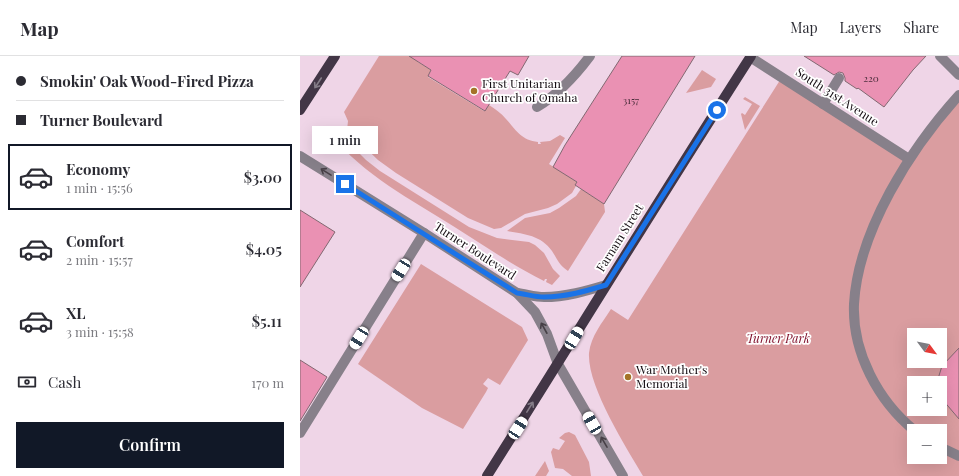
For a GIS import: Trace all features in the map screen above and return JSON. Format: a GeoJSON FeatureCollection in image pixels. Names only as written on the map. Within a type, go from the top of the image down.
{"type":"FeatureCollection","features":[{"type":"Feature","properties":{"kind":"main road"},"geometry":{"type":"LineString","coordinates":[[300,110],[335,56]]}},
{"type":"Feature","properties":{"kind":"main road","name":"Farnam Street"},"geometry":{"type":"LineString","coordinates":[[487,476],[750,56]]}},
{"type":"Feature","properties":{"kind":"street"},"geometry":{"type":"LineString","coordinates":[[537,107],[552,98],[564,87],[590,56]]}},
{"type":"Feature","properties":{"kind":"street","name":"South 31st Avenue"},"geometry":{"type":"LineString","coordinates":[[750,56],[909,159]]}},
{"type":"Feature","properties":{"kind":"street"},"geometry":{"type":"LineString","coordinates":[[940,56],[959,75]]}},
{"type":"Feature","properties":{"kind":"street"},"geometry":{"type":"LineString","coordinates":[[823,104],[839,78]]}},
{"type":"Feature","properties":{"kind":"street"},"geometry":{"type":"LineString","coordinates":[[908,424],[895,412],[873,381],[864,360],[854,314],[857,281],[868,242],[884,204],[909,159],[959,95]]}},
{"type":"Feature","properties":{"kind":"street","name":"Turner Boulevard"},"geometry":{"type":"LineString","coordinates":[[300,156],[517,293],[535,312],[547,334],[558,364],[623,476]]}},
{"type":"Feature","properties":{"kind":"street"},"geometry":{"type":"LineString","coordinates":[[300,433],[424,233]]}},
{"type":"Feature","properties":{"kind":"street"},"geometry":{"type":"LineString","coordinates":[[517,293],[543,297],[565,296],[585,292],[606,285]]}},
{"type":"Feature","properties":{"kind":"street"},"geometry":{"type":"LineString","coordinates":[[947,451],[959,456]]}},
{"type":"Feature","properties":{"kind":"green space"},"geometry":{"type":"Polygon","coordinates":[[[379,56],[419,56],[418,62],[431,70],[428,77],[484,111],[489,105],[502,115],[519,134],[527,139],[538,142],[538,144],[541,144],[540,142],[550,141],[560,135],[565,138],[549,164],[577,182],[572,193],[557,204],[525,214],[501,228],[494,229],[468,218],[396,173],[378,160],[347,130],[348,121],[344,112],[379,56]]]}},
{"type":"Feature","properties":{"kind":"green space"},"geometry":{"type":"Polygon","coordinates":[[[702,70],[716,79],[711,87],[686,93],[702,70]]]}},
{"type":"Feature","properties":{"kind":"green space","name":"Turner Park"},"geometry":{"type":"Polygon","coordinates":[[[782,77],[909,159],[959,95],[959,476],[643,476],[609,416],[594,382],[590,367],[589,353],[592,341],[597,330],[611,309],[628,320],[782,77]]]}},
{"type":"Feature","properties":{"kind":"green space"},"geometry":{"type":"Polygon","coordinates":[[[745,97],[760,106],[745,130],[741,114],[742,113],[745,115],[752,104],[743,99],[745,97]]]}},
{"type":"Feature","properties":{"kind":"green space"},"geometry":{"type":"Polygon","coordinates":[[[337,131],[366,160],[380,171],[469,227],[497,238],[529,242],[535,245],[544,253],[553,269],[560,276],[552,285],[546,282],[547,279],[544,281],[532,275],[404,196],[373,174],[344,149],[331,135],[337,131]]]}},
{"type":"Feature","properties":{"kind":"green space"},"geometry":{"type":"Polygon","coordinates":[[[581,189],[604,204],[605,212],[568,271],[560,264],[548,246],[537,238],[507,231],[525,218],[550,213],[559,208],[576,196],[581,189]]]}},
{"type":"Feature","properties":{"kind":"green space"},"geometry":{"type":"Polygon","coordinates":[[[421,264],[522,327],[528,340],[500,385],[488,378],[483,384],[488,388],[463,429],[422,408],[358,364],[421,264]]]}},
{"type":"Feature","properties":{"kind":"green space"},"geometry":{"type":"Polygon","coordinates":[[[569,432],[575,435],[589,462],[591,476],[572,476],[563,469],[555,468],[551,452],[553,448],[559,450],[565,441],[559,438],[565,433],[569,432]]]}},
{"type":"Feature","properties":{"kind":"green space"},"geometry":{"type":"Polygon","coordinates":[[[545,461],[549,471],[546,476],[535,476],[545,461]]]}},
{"type":"Feature","properties":{"kind":"building","name":"First Unitarian Church of Omaha"},"geometry":{"type":"Polygon","coordinates":[[[409,56],[529,56],[518,75],[510,71],[485,111],[428,76],[431,70],[409,56]]]}},
{"type":"Feature","properties":{"kind":"building"},"geometry":{"type":"Polygon","coordinates":[[[622,56],[695,56],[604,204],[575,185],[577,182],[553,167],[565,145],[622,56]]]}},
{"type":"Feature","properties":{"kind":"building"},"geometry":{"type":"Polygon","coordinates":[[[804,56],[926,56],[884,107],[858,88],[857,89],[845,81],[843,73],[839,72],[834,75],[804,56]]]}},
{"type":"Feature","properties":{"kind":"building"},"geometry":{"type":"Polygon","coordinates":[[[300,210],[335,232],[300,287],[300,210]]]}},
{"type":"Feature","properties":{"kind":"building"},"geometry":{"type":"Polygon","coordinates":[[[959,348],[959,419],[947,405],[947,376],[939,376],[941,368],[947,368],[947,361],[959,348]]]}},
{"type":"Feature","properties":{"kind":"building"},"geometry":{"type":"Polygon","coordinates":[[[300,360],[327,377],[300,421],[300,360]]]}},
{"type":"Feature","properties":{"kind":"place","name":"First Unitarian Church of Omaha"},"geometry":{"type":"Point","coordinates":[474,91]}},
{"type":"Feature","properties":{"kind":"place","name":"War Mother's Memorial"},"geometry":{"type":"Point","coordinates":[628,377]}},
{"type":"Feature","properties":{"kind":"route"},"geometry":{"type":"LineString","coordinates":[[345,184],[517,293],[543,297],[565,296],[585,292],[606,285],[717,110]]}}]}
